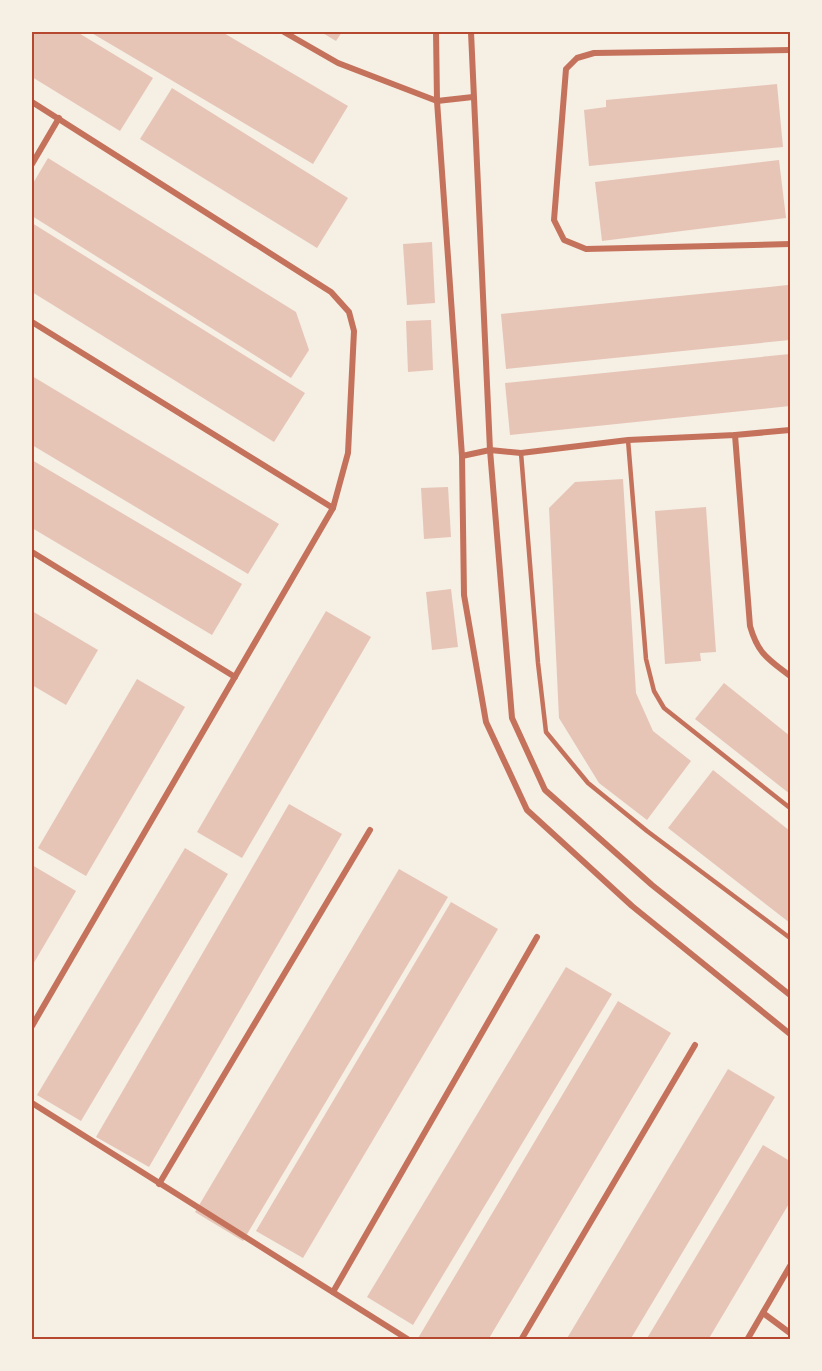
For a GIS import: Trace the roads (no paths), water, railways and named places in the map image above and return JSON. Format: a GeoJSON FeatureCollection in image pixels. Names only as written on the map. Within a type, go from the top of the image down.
{"type":"FeatureCollection","features":[{"type":"Feature","properties":{"kind":"street"},"geometry":{"type":"LineString","coordinates":[[284,32],[338,63],[436,101],[473,97]]}},
{"type":"Feature","properties":{"kind":"street"},"geometry":{"type":"LineString","coordinates":[[436,32],[436,101],[462,456],[464,595],[486,722],[527,810],[632,906],[790,1034]]}},
{"type":"Feature","properties":{"kind":"street"},"geometry":{"type":"LineString","coordinates":[[471,32],[490,450],[512,718],[545,790],[652,885],[790,995]]}},
{"type":"Feature","properties":{"kind":"street"},"geometry":{"type":"LineString","coordinates":[[790,50],[594,53],[577,58],[566,69],[554,220],[564,240],[586,249],[790,244]]}},
{"type":"Feature","properties":{"kind":"street"},"geometry":{"type":"LineString","coordinates":[[32,102],[331,292],[349,312],[354,332],[348,453],[333,508],[32,1026]]}},
{"type":"Feature","properties":{"kind":"street"},"geometry":{"type":"LineString","coordinates":[[32,164],[59,118]]}},
{"type":"Feature","properties":{"kind":"street"},"geometry":{"type":"LineString","coordinates":[[32,322],[333,508]]}},
{"type":"Feature","properties":{"kind":"street"},"geometry":{"type":"LineString","coordinates":[[462,456],[490,450],[521,453],[628,440],[790,430]]}},
{"type":"Feature","properties":{"kind":"street"},"geometry":{"type":"LineString","coordinates":[[735,435],[750,626],[755,645],[769,660],[790,676]]}},
{"type":"Feature","properties":{"kind":"street"},"geometry":{"type":"LineString","coordinates":[[32,552],[235,677]]}},
{"type":"Feature","properties":{"kind":"street"},"geometry":{"type":"LineString","coordinates":[[159,1184],[370,830]]}},
{"type":"Feature","properties":{"kind":"street"},"geometry":{"type":"LineString","coordinates":[[333,1292],[537,937]]}},
{"type":"Feature","properties":{"kind":"street"},"geometry":{"type":"LineString","coordinates":[[521,1340],[695,1045]]}},
{"type":"Feature","properties":{"kind":"street"},"geometry":{"type":"LineString","coordinates":[[32,1103],[409,1340]]}},
{"type":"Feature","properties":{"kind":"street"},"geometry":{"type":"LineString","coordinates":[[747,1340],[790,1266]]}},
{"type":"Feature","properties":{"kind":"street"},"geometry":{"type":"LineString","coordinates":[[763,1313],[790,1333]]}},
{"type":"Feature","properties":{"kind":"lane"},"geometry":{"type":"LineString","coordinates":[[628,440],[646,659],[654,691],[664,708],[790,808]]}},
{"type":"Feature","properties":{"kind":"lane"},"geometry":{"type":"LineString","coordinates":[[521,453],[538,663],[546,732],[588,783],[647,831],[790,939]]}}]}
